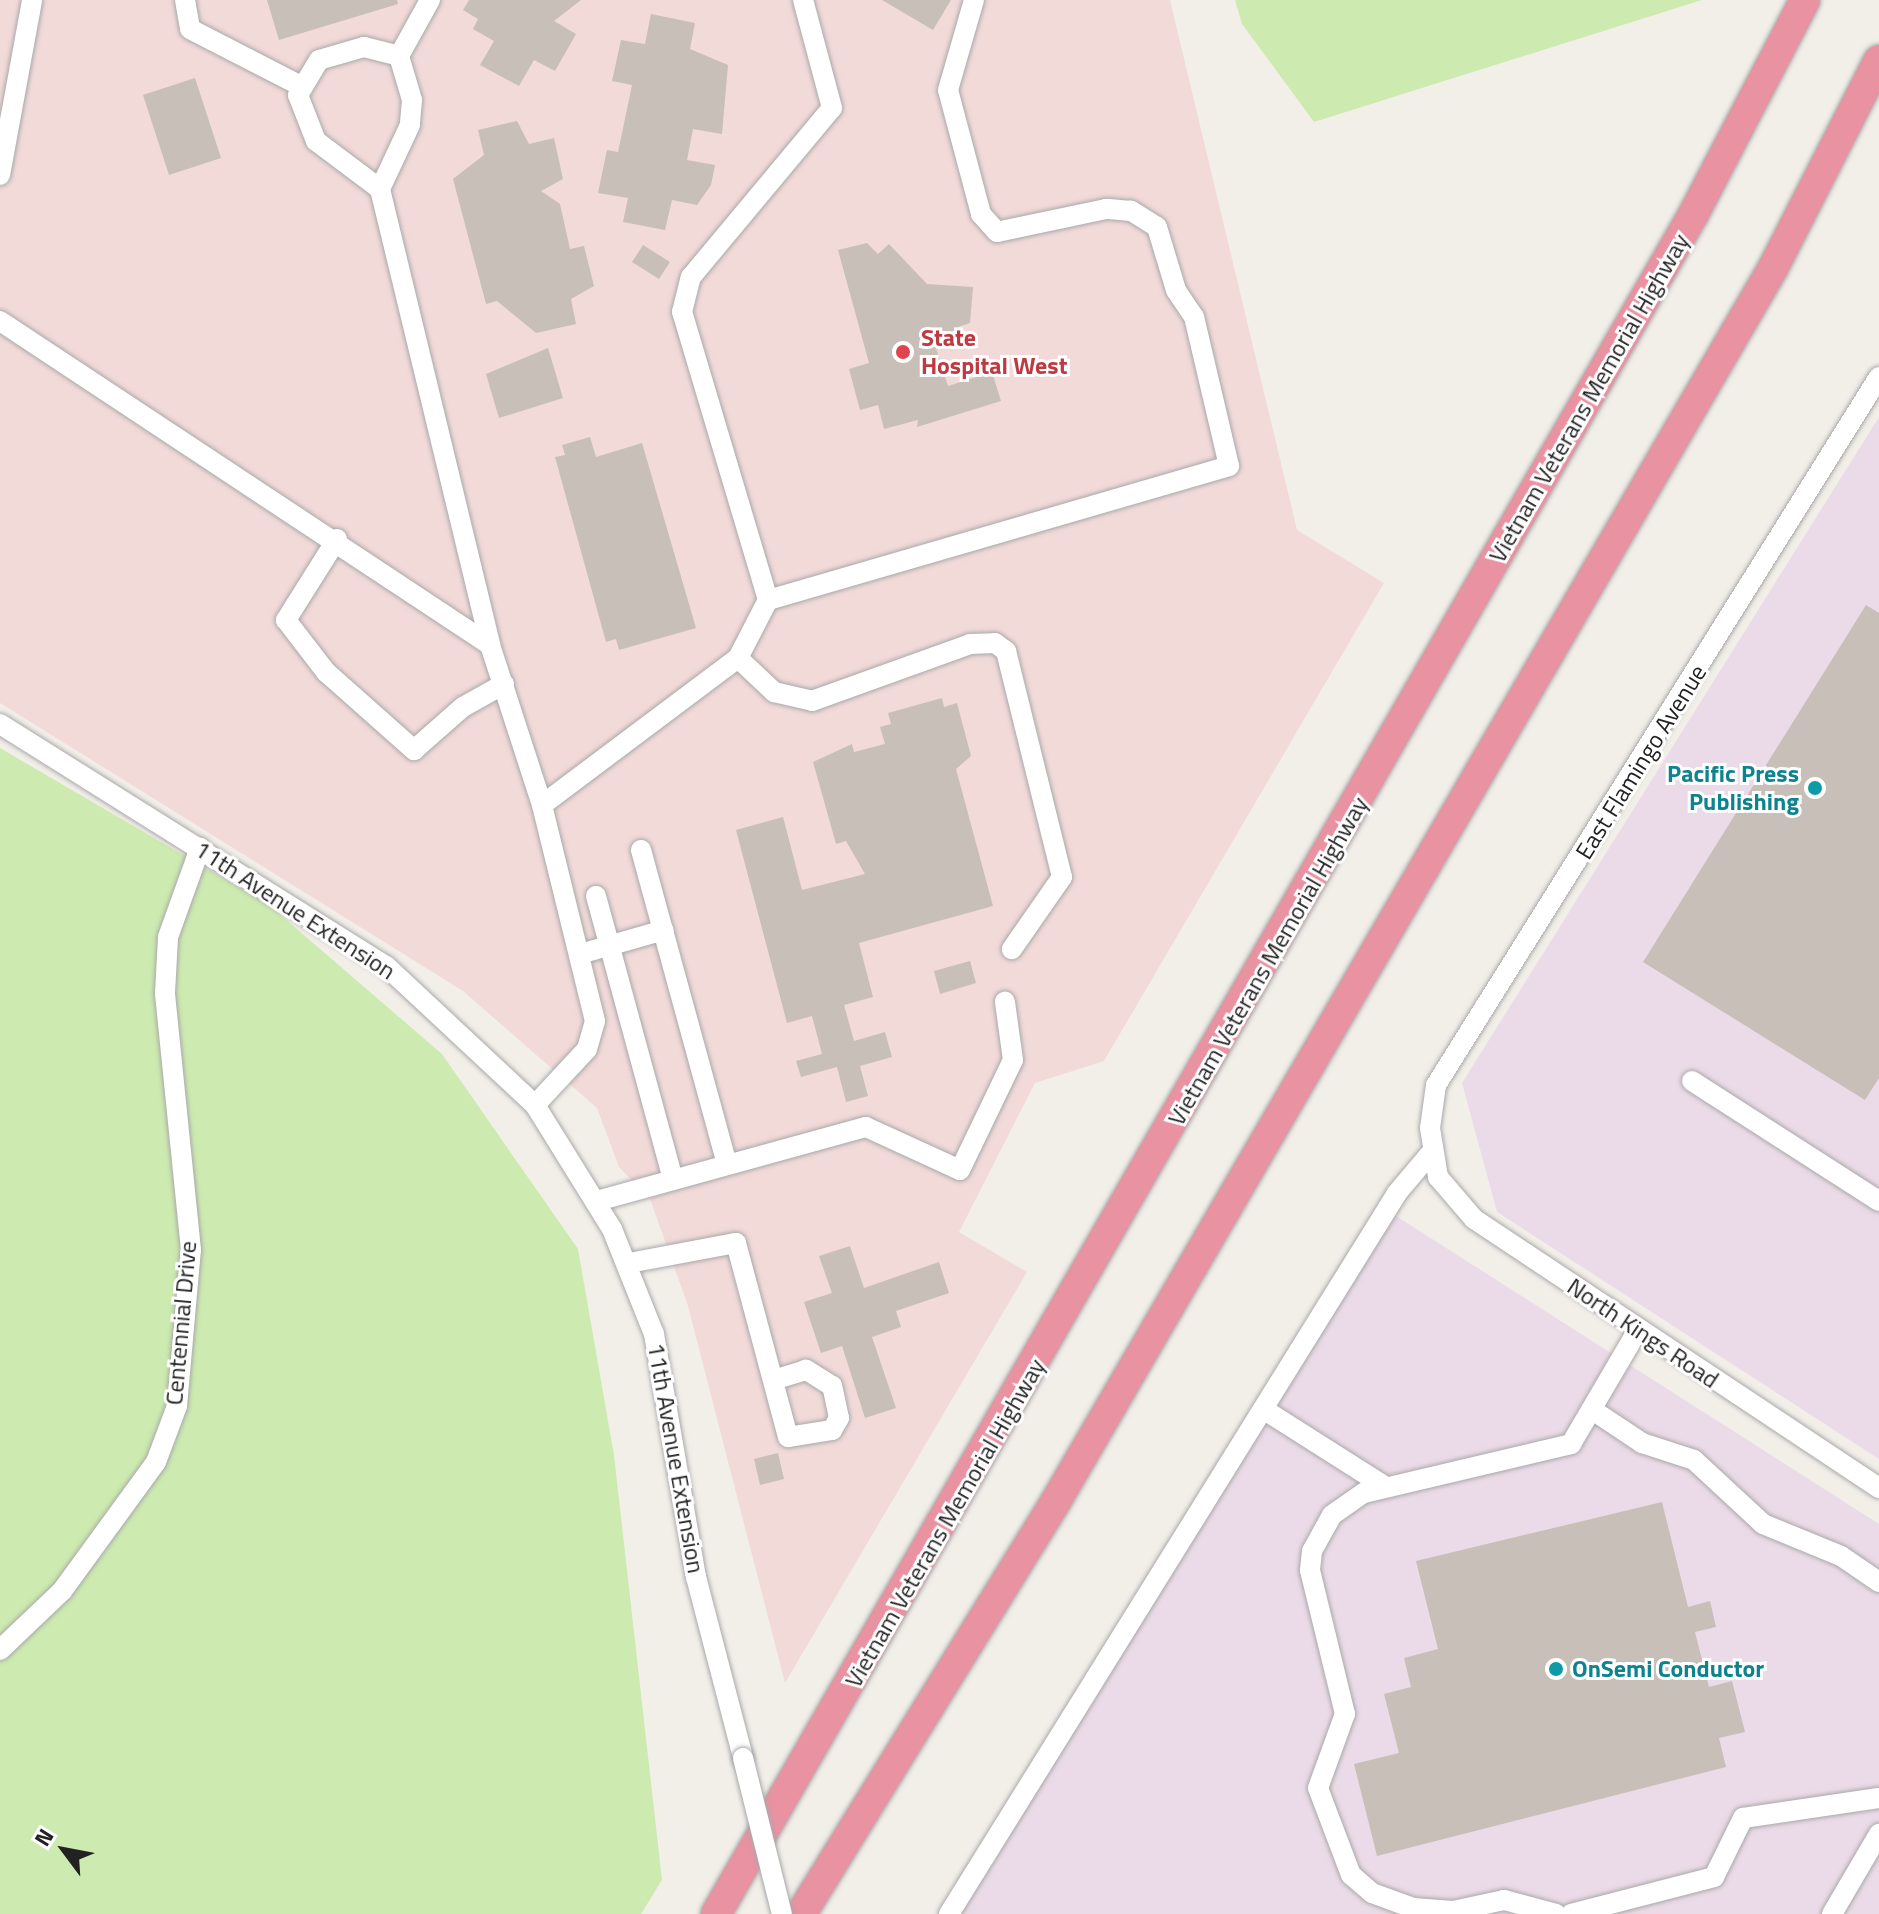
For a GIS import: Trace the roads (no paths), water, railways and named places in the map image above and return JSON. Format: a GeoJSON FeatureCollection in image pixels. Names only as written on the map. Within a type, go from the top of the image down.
{"type":"FeatureCollection","features":[{"type":"Feature","properties":{"kind":"highway","name":"Vietnam Veterans Memorial Highway"},"geometry":{"type":"LineString","coordinates":[[716,1914],[1661,271],[1805,0]]}},
{"type":"Feature","properties":{"kind":"highway"},"geometry":{"type":"LineString","coordinates":[[801,1914],[1064,1487],[1766,281],[1879,60]]}},
{"type":"Feature","properties":{"kind":"street"},"geometry":{"type":"LineString","coordinates":[[0,175],[32,0]]}},
{"type":"Feature","properties":{"kind":"street"},"geometry":{"type":"LineString","coordinates":[[185,0],[190,29],[301,86]]}},
{"type":"Feature","properties":{"kind":"street"},"geometry":{"type":"LineString","coordinates":[[430,0],[399,56],[412,100],[410,125],[380,189],[490,645],[542,805],[580,954],[594,1035],[535,1105]]}},
{"type":"Feature","properties":{"kind":"street"},"geometry":{"type":"LineString","coordinates":[[542,805],[738,658],[768,600],[682,312],[691,277],[832,108],[803,0]]}},
{"type":"Feature","properties":{"kind":"street"},"geometry":{"type":"LineString","coordinates":[[768,600],[1229,466],[1194,317],[1176,290],[1157,227],[1131,211],[1106,209],[997,232],[981,214],[948,90],[974,0]]}},
{"type":"Feature","properties":{"kind":"street"},"geometry":{"type":"LineString","coordinates":[[380,189],[316,141],[302,116],[301,86],[319,60],[340,48],[399,56]]}},
{"type":"Feature","properties":{"kind":"street"},"geometry":{"type":"LineString","coordinates":[[0,321],[337,539],[490,645]]}},
{"type":"Feature","properties":{"kind":"street","name":"East Flamingo Avenue"},"geometry":{"type":"LineString","coordinates":[[1430,1154],[1436,1085],[1879,377]]}},
{"type":"Feature","properties":{"kind":"street"},"geometry":{"type":"LineString","coordinates":[[337,539],[286,620],[326,672],[414,750],[463,707],[504,684]]}},
{"type":"Feature","properties":{"kind":"street"},"geometry":{"type":"LineString","coordinates":[[738,658],[774,692],[812,701],[970,644],[995,643],[1006,651],[1062,877],[1012,949]]}},
{"type":"Feature","properties":{"kind":"street","name":"11th Avenue Extension"},"geometry":{"type":"LineString","coordinates":[[0,724],[386,966],[535,1105],[597,1201],[629,1263],[665,1380],[696,1577],[782,1914]]}},
{"type":"Feature","properties":{"kind":"street","name":"Centennial Drive"},"geometry":{"type":"LineString","coordinates":[[0,1650],[62,1591],[156,1462],[177,1406],[191,1250],[165,993],[168,937],[200,848]]}},
{"type":"Feature","properties":{"kind":"street"},"geometry":{"type":"LineString","coordinates":[[641,850],[727,1164]]}},
{"type":"Feature","properties":{"kind":"street"},"geometry":{"type":"LineString","coordinates":[[596,896],[673,1180]]}},
{"type":"Feature","properties":{"kind":"street"},"geometry":{"type":"LineString","coordinates":[[580,954],[664,930]]}},
{"type":"Feature","properties":{"kind":"street"},"geometry":{"type":"LineString","coordinates":[[597,1201],[866,1127],[960,1170],[1013,1060],[1005,1002]]}},
{"type":"Feature","properties":{"kind":"street"},"geometry":{"type":"LineString","coordinates":[[1692,1081],[1879,1201]]}},
{"type":"Feature","properties":{"kind":"street"},"geometry":{"type":"LineString","coordinates":[[949,1914],[1397,1193],[1430,1154]]}},
{"type":"Feature","properties":{"kind":"street","name":"North Kings Road"},"geometry":{"type":"LineString","coordinates":[[1430,1154],[1438,1177],[1474,1219],[1879,1488]]}},
{"type":"Feature","properties":{"kind":"street"},"geometry":{"type":"LineString","coordinates":[[629,1263],[736,1243],[773,1380]]}},
{"type":"Feature","properties":{"kind":"street"},"geometry":{"type":"LineString","coordinates":[[1556,1914],[1504,1900],[1453,1911],[1413,1908],[1372,1893],[1339,1856],[1318,1788],[1345,1714],[1310,1570],[1312,1551],[1347,1502],[1386,1487],[1571,1444],[1594,1411],[1638,1330]]}},
{"type":"Feature","properties":{"kind":"street"},"geometry":{"type":"LineString","coordinates":[[1263,1409],[1386,1487]]}},
{"type":"Feature","properties":{"kind":"street"},"geometry":{"type":"LineString","coordinates":[[1594,1411],[1642,1443],[1694,1460],[1763,1524],[1841,1556],[1879,1582]]}},
{"type":"Feature","properties":{"kind":"street"},"geometry":{"type":"LineString","coordinates":[[1571,1914],[1714,1877],[1743,1818],[1879,1798]]}},
{"type":"Feature","properties":{"kind":"street"},"geometry":{"type":"LineString","coordinates":[[1828,1913],[1879,1834]]}},
{"type":"Feature","properties":{"kind":"place","name":"State Hospital West"},"geometry":{"type":"Point","coordinates":[903,352]}},
{"type":"Feature","properties":{"kind":"place","name":"Pacific Press Publishing"},"geometry":{"type":"Point","coordinates":[1815,788]}},
{"type":"Feature","properties":{"kind":"place","name":"OnSemi Conductor"},"geometry":{"type":"Point","coordinates":[1556,1669]}}]}
